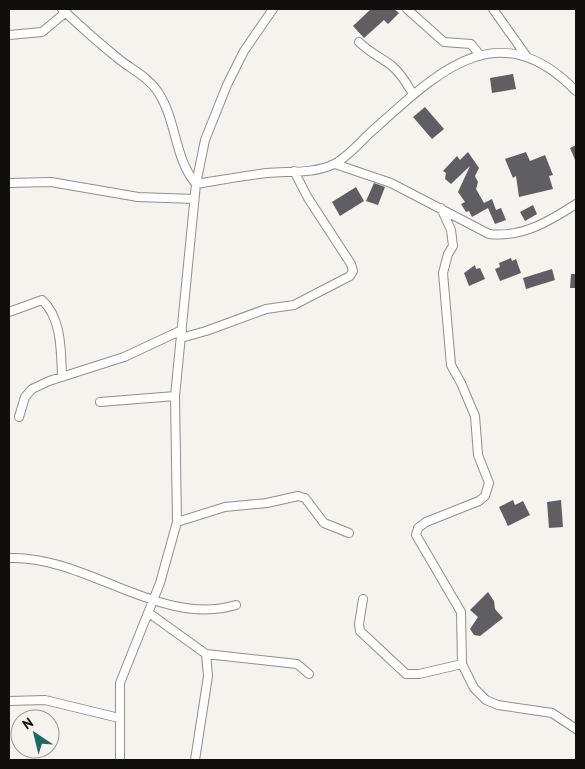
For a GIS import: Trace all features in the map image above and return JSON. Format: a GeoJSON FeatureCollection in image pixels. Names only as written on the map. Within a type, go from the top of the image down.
{"type":"FeatureCollection","features":[{"type":"Feature","properties":{"kind":"street"},"geometry":{"type":"LineString","coordinates":[[120,760],[120,683],[149,613],[166,564],[177,522],[178,499],[173,429],[196,184],[205,140],[227,85],[244,51],[273,9]]}},
{"type":"Feature","properties":{"kind":"street"},"geometry":{"type":"LineString","coordinates":[[407,9],[438,38],[448,43],[471,44],[479,54]]}},
{"type":"Feature","properties":{"kind":"street"},"geometry":{"type":"LineString","coordinates":[[493,9],[527,57]]}},
{"type":"Feature","properties":{"kind":"street"},"geometry":{"type":"LineString","coordinates":[[9,35],[42,32],[64,11],[92,38],[148,80],[158,91],[168,110],[182,162],[196,184]]}},
{"type":"Feature","properties":{"kind":"street"},"geometry":{"type":"LineString","coordinates":[[359,42],[369,52],[392,65],[413,94]]}},
{"type":"Feature","properties":{"kind":"street"},"geometry":{"type":"LineString","coordinates":[[196,184],[294,171],[316,170],[335,164],[413,94],[449,70],[479,54],[504,52],[527,57],[568,82],[576,91]]}},
{"type":"Feature","properties":{"kind":"street"},"geometry":{"type":"LineString","coordinates":[[335,164],[391,182],[489,234],[504,236],[547,223],[576,204]]}},
{"type":"Feature","properties":{"kind":"street"},"geometry":{"type":"LineString","coordinates":[[19,417],[25,397],[32,389],[62,377],[124,358],[181,334],[206,331],[266,309],[294,304],[350,276],[353,271],[352,264],[308,198],[294,171]]}},
{"type":"Feature","properties":{"kind":"street"},"geometry":{"type":"LineString","coordinates":[[9,183],[51,182],[138,197],[194,199]]}},
{"type":"Feature","properties":{"kind":"street"},"geometry":{"type":"LineString","coordinates":[[441,208],[451,230],[453,246],[448,254],[443,273],[451,365],[475,416],[478,455],[489,483],[489,488],[486,496],[479,501],[426,522],[418,528],[416,535],[461,612],[462,664],[474,688],[486,700],[498,705],[552,713],[576,729]]}},
{"type":"Feature","properties":{"kind":"street"},"geometry":{"type":"LineString","coordinates":[[9,312],[37,300],[42,300],[48,305],[57,324],[62,377]]}},
{"type":"Feature","properties":{"kind":"street"},"geometry":{"type":"LineString","coordinates":[[100,402],[175,396]]}},
{"type":"Feature","properties":{"kind":"street"},"geometry":{"type":"LineString","coordinates":[[177,522],[225,507],[267,503],[298,496],[305,498],[324,523],[349,534]]}},
{"type":"Feature","properties":{"kind":"street"},"geometry":{"type":"LineString","coordinates":[[9,558],[46,561],[153,600],[204,610],[220,610],[236,605]]}},
{"type":"Feature","properties":{"kind":"street"},"geometry":{"type":"LineString","coordinates":[[363,599],[359,624],[360,630],[403,672],[419,674],[462,664]]}},
{"type":"Feature","properties":{"kind":"street"},"geometry":{"type":"LineString","coordinates":[[149,613],[206,654],[289,662],[297,664],[309,674]]}},
{"type":"Feature","properties":{"kind":"street"},"geometry":{"type":"LineString","coordinates":[[195,760],[208,676],[206,654]]}},
{"type":"Feature","properties":{"kind":"street"},"geometry":{"type":"LineString","coordinates":[[9,701],[45,700],[119,718]]}},
{"type":"Feature","properties":{"kind":"building"},"geometry":{"type":"Polygon","coordinates":[[[371,9],[394,9],[399,13],[388,24],[384,20],[364,38],[353,26],[371,9]]]}},
{"type":"Feature","properties":{"kind":"building"},"geometry":{"type":"Polygon","coordinates":[[[513,74],[516,89],[492,93],[490,78],[513,74]]]}},
{"type":"Feature","properties":{"kind":"building"},"geometry":{"type":"Polygon","coordinates":[[[425,107],[444,129],[432,139],[413,117],[425,107]]]}},
{"type":"Feature","properties":{"kind":"building"},"geometry":{"type":"Polygon","coordinates":[[[576,145],[576,162],[570,148],[576,145]]]}},
{"type":"Feature","properties":{"kind":"building"},"geometry":{"type":"Polygon","coordinates":[[[468,152],[479,168],[475,176],[478,182],[476,189],[484,203],[492,199],[496,210],[501,208],[506,220],[495,224],[488,208],[472,217],[469,211],[466,212],[461,204],[465,202],[458,192],[470,166],[451,184],[445,179],[446,173],[443,171],[457,156],[460,160],[468,152]]]}},
{"type":"Feature","properties":{"kind":"building"},"geometry":{"type":"Polygon","coordinates":[[[526,152],[530,161],[545,155],[553,175],[549,176],[553,189],[519,197],[516,176],[513,178],[505,159],[526,152]]]}},
{"type":"Feature","properties":{"kind":"building"},"geometry":{"type":"Polygon","coordinates":[[[374,183],[385,187],[378,205],[366,201],[374,183]]]}},
{"type":"Feature","properties":{"kind":"building"},"geometry":{"type":"Polygon","coordinates":[[[356,187],[364,201],[340,216],[332,202],[356,187]]]}},
{"type":"Feature","properties":{"kind":"building"},"geometry":{"type":"Polygon","coordinates":[[[533,205],[537,214],[525,221],[520,212],[533,205]]]}},
{"type":"Feature","properties":{"kind":"building"},"geometry":{"type":"Polygon","coordinates":[[[511,258],[512,261],[516,259],[521,273],[500,281],[495,269],[500,267],[499,263],[511,258]]]}},
{"type":"Feature","properties":{"kind":"building"},"geometry":{"type":"Polygon","coordinates":[[[475,265],[476,269],[480,268],[485,279],[469,286],[464,273],[475,265]]]}},
{"type":"Feature","properties":{"kind":"building"},"geometry":{"type":"Polygon","coordinates":[[[552,269],[555,280],[526,289],[523,278],[552,269]]]}},
{"type":"Feature","properties":{"kind":"building"},"geometry":{"type":"Polygon","coordinates":[[[571,274],[576,274],[576,288],[570,288],[571,274]]]}},
{"type":"Feature","properties":{"kind":"building"},"geometry":{"type":"Polygon","coordinates":[[[513,500],[515,505],[523,501],[530,515],[508,526],[499,507],[513,500]]]}},
{"type":"Feature","properties":{"kind":"building"},"geometry":{"type":"Polygon","coordinates":[[[561,500],[563,527],[549,528],[547,502],[561,500]]]}},
{"type":"Feature","properties":{"kind":"building"},"geometry":{"type":"Polygon","coordinates":[[[488,592],[494,601],[495,609],[503,618],[480,636],[474,635],[470,629],[478,617],[470,610],[488,592]]]}}]}
